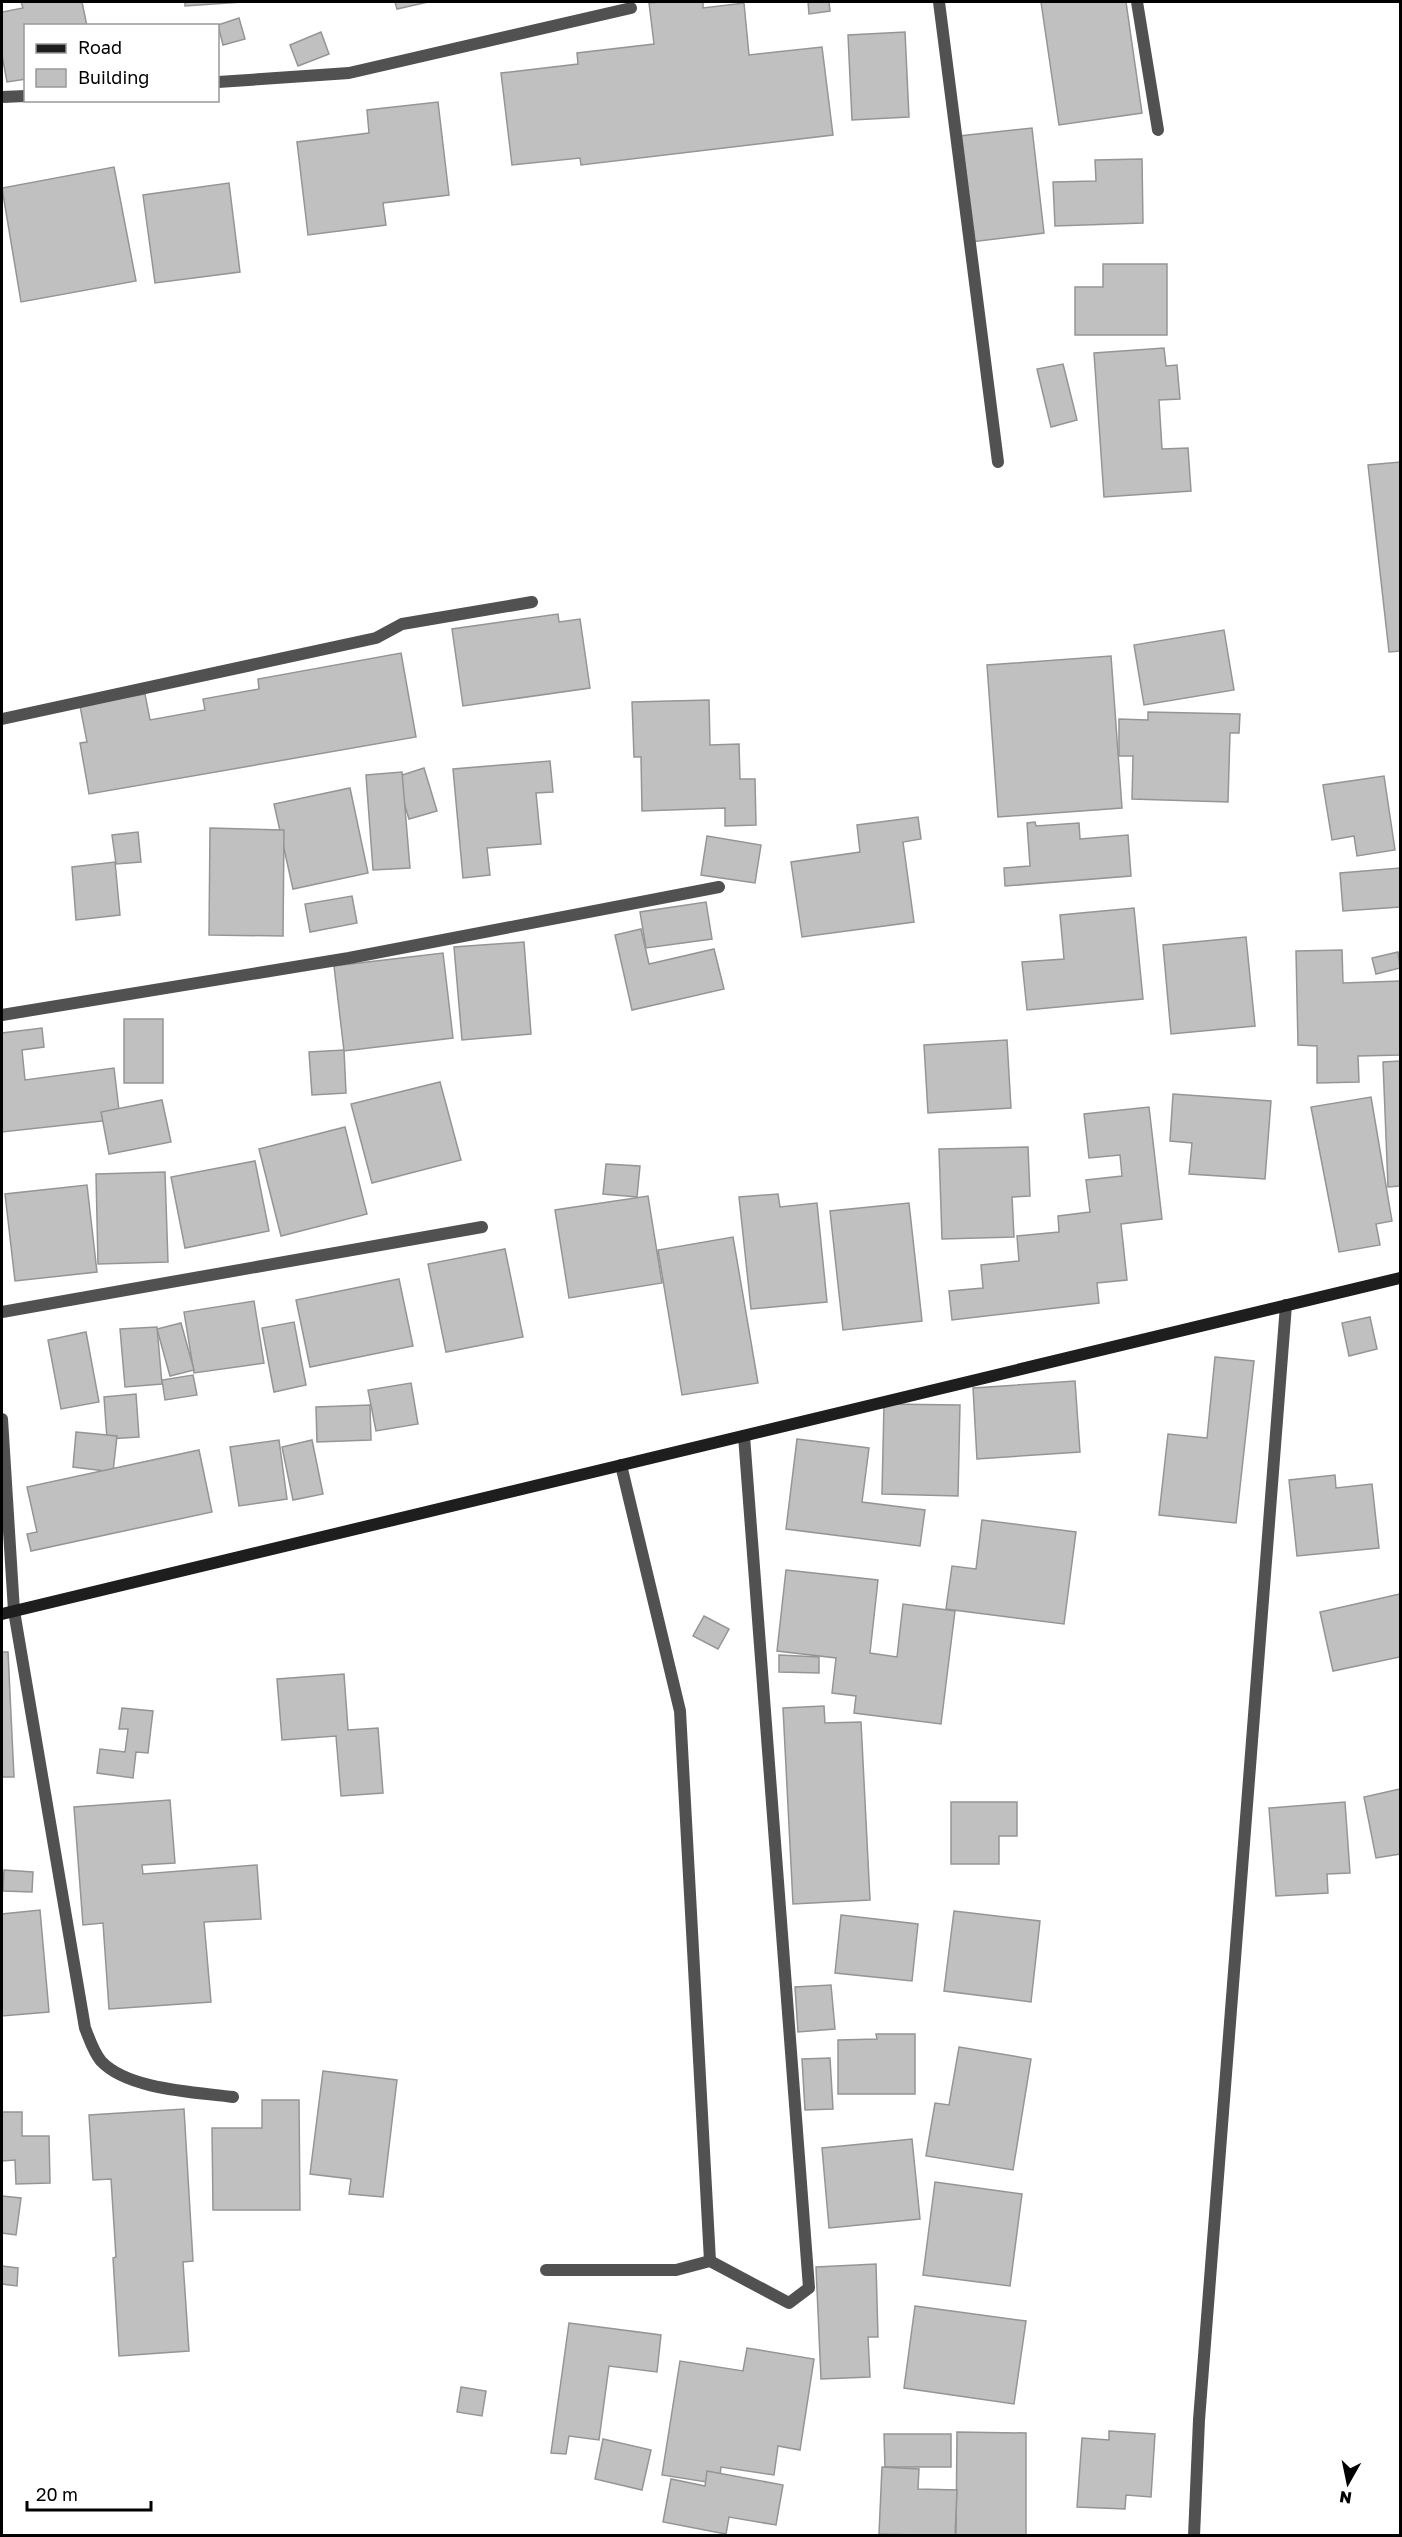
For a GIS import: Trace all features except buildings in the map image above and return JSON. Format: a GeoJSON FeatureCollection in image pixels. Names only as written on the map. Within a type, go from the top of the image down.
{"type":"FeatureCollection","features":[{"type":"Feature","properties":{"kind":"street"},"geometry":{"type":"LineString","coordinates":[[939,2],[999,462]]}},
{"type":"Feature","properties":{"kind":"street"},"geometry":{"type":"LineString","coordinates":[[1137,2],[1158,130]]}},
{"type":"Feature","properties":{"kind":"street"},"geometry":{"type":"LineString","coordinates":[[219,82],[349,73],[631,8]]}},
{"type":"Feature","properties":{"kind":"street"},"geometry":{"type":"LineString","coordinates":[[2,97],[24,96]]}},
{"type":"Feature","properties":{"kind":"street"},"geometry":{"type":"LineString","coordinates":[[2,718],[376,638],[402,624],[532,602]]}},
{"type":"Feature","properties":{"kind":"street"},"geometry":{"type":"LineString","coordinates":[[2,1015],[349,958],[720,887]]}},
{"type":"Feature","properties":{"kind":"street"},"geometry":{"type":"LineString","coordinates":[[2,1312],[482,1227]]}},
{"type":"Feature","properties":{"kind":"street"},"geometry":{"type":"LineString","coordinates":[[2,1614],[1401,1278]]}},
{"type":"Feature","properties":{"kind":"street"},"geometry":{"type":"LineString","coordinates":[[1194,2535],[1198,2420],[1286,1305]]}},
{"type":"Feature","properties":{"kind":"street"},"geometry":{"type":"LineString","coordinates":[[2,1419],[14,1611],[84,2028],[100,2060],[122,2076],[164,2087],[233,2097]]}},
{"type":"Feature","properties":{"kind":"street"},"geometry":{"type":"LineString","coordinates":[[546,2270],[676,2270],[710,2261],[789,2303],[809,2288],[744,1436]]}},
{"type":"Feature","properties":{"kind":"street"},"geometry":{"type":"LineString","coordinates":[[621,1465],[680,1711],[710,2261]]}}]}
